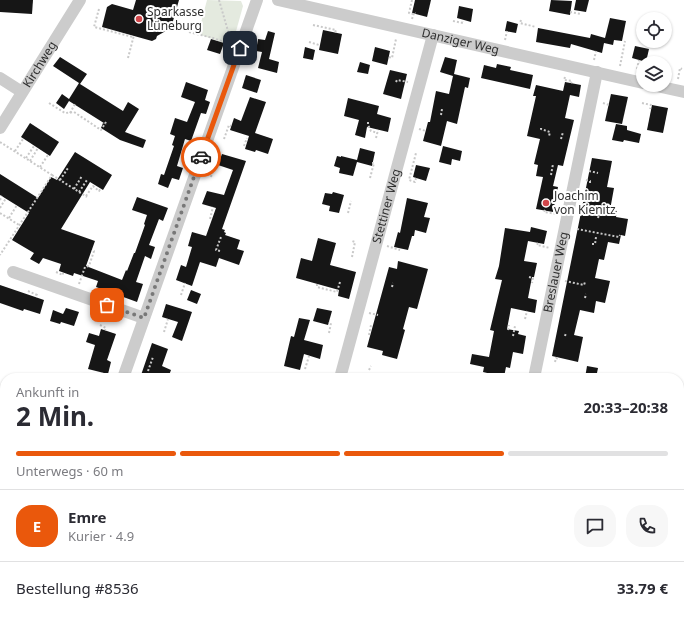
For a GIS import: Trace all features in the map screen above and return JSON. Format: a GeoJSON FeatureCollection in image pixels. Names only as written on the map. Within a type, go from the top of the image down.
{"type":"FeatureCollection","features":[{"type":"Feature","properties":{"kind":"street","name":"Kirchweg"},"geometry":{"type":"LineString","coordinates":[[0,128],[80,0]]}},
{"type":"Feature","properties":{"kind":"street"},"geometry":{"type":"LineString","coordinates":[[126,373],[258,0]]}},
{"type":"Feature","properties":{"kind":"street","name":"Danziger Weg"},"geometry":{"type":"LineString","coordinates":[[278,0],[325,5],[398,27],[636,81]]}},
{"type":"Feature","properties":{"kind":"street","name":"Stettiner Weg"},"geometry":{"type":"LineString","coordinates":[[341,373],[433,35]]}},
{"type":"Feature","properties":{"kind":"street","name":"Breslauer Weg"},"geometry":{"type":"LineString","coordinates":[[535,373],[597,72]]}},
{"type":"Feature","properties":{"kind":"street"},"geometry":{"type":"LineString","coordinates":[[0,78],[22,92]]}},
{"type":"Feature","properties":{"kind":"street"},"geometry":{"type":"LineString","coordinates":[[672,89],[684,92]]}},
{"type":"Feature","properties":{"kind":"street"},"geometry":{"type":"LineString","coordinates":[[14,272],[144,318]]}},
{"type":"Feature","properties":{"kind":"path"},"geometry":{"type":"LineString","coordinates":[[188,32],[213,38],[232,45],[219,0]]}},
{"type":"Feature","properties":{"kind":"path"},"geometry":{"type":"LineString","coordinates":[[412,0],[409,13],[414,14]]}},
{"type":"Feature","properties":{"kind":"path"},"geometry":{"type":"LineString","coordinates":[[99,8],[94,27],[133,36],[128,58]]}},
{"type":"Feature","properties":{"kind":"path"},"geometry":{"type":"LineString","coordinates":[[570,12],[581,14]]}},
{"type":"Feature","properties":{"kind":"path"},"geometry":{"type":"LineString","coordinates":[[521,20],[520,24],[536,27]]}},
{"type":"Feature","properties":{"kind":"path"},"geometry":{"type":"LineString","coordinates":[[453,21],[462,23],[463,21]]}},
{"type":"Feature","properties":{"kind":"path"},"geometry":{"type":"LineString","coordinates":[[530,26],[532,21]]}},
{"type":"Feature","properties":{"kind":"path"},"geometry":{"type":"LineString","coordinates":[[312,25],[336,30],[335,33]]}},
{"type":"Feature","properties":{"kind":"path"},"geometry":{"type":"LineString","coordinates":[[389,57],[392,58],[398,27]]}},
{"type":"Feature","properties":{"kind":"path"},"geometry":{"type":"LineString","coordinates":[[309,42],[319,45]]}},
{"type":"Feature","properties":{"kind":"path"},"geometry":{"type":"LineString","coordinates":[[617,77],[625,42]]}},
{"type":"Feature","properties":{"kind":"path"},"geometry":{"type":"LineString","coordinates":[[396,82],[396,80],[408,83],[409,78]]}},
{"type":"Feature","properties":{"kind":"path"},"geometry":{"type":"LineString","coordinates":[[49,103],[65,113],[74,112],[101,130],[106,122]]}},
{"type":"Feature","properties":{"kind":"path"},"geometry":{"type":"LineString","coordinates":[[642,103],[650,105],[650,109]]}},
{"type":"Feature","properties":{"kind":"path"},"geometry":{"type":"LineString","coordinates":[[70,113],[75,104]]}},
{"type":"Feature","properties":{"kind":"path"},"geometry":{"type":"LineString","coordinates":[[441,115],[442,109]]}},
{"type":"Feature","properties":{"kind":"path"},"geometry":{"type":"LineString","coordinates":[[368,122],[371,131],[378,131],[376,138]]}},
{"type":"Feature","properties":{"kind":"path"},"geometry":{"type":"LineString","coordinates":[[224,139],[229,125],[231,126]]}},
{"type":"Feature","properties":{"kind":"path"},"geometry":{"type":"LineString","coordinates":[[541,128],[541,130],[550,132],[549,136]]}},
{"type":"Feature","properties":{"kind":"path"},"geometry":{"type":"LineString","coordinates":[[561,139],[563,132]]}},
{"type":"Feature","properties":{"kind":"path"},"geometry":{"type":"LineString","coordinates":[[244,146],[247,138]]}},
{"type":"Feature","properties":{"kind":"path"},"geometry":{"type":"LineString","coordinates":[[15,151],[23,139]]}},
{"type":"Feature","properties":{"kind":"path"},"geometry":{"type":"LineString","coordinates":[[0,142],[87,197],[93,186],[99,191],[101,188]]}},
{"type":"Feature","properties":{"kind":"path"},"geometry":{"type":"LineString","coordinates":[[26,158],[34,146]]}},
{"type":"Feature","properties":{"kind":"path"},"geometry":{"type":"LineString","coordinates":[[30,161],[38,148]]}},
{"type":"Feature","properties":{"kind":"path"},"geometry":{"type":"LineString","coordinates":[[416,153],[409,180],[415,182],[416,178]]}},
{"type":"Feature","properties":{"kind":"path"},"geometry":{"type":"LineString","coordinates":[[40,167],[48,155]]}},
{"type":"Feature","properties":{"kind":"path"},"geometry":{"type":"LineString","coordinates":[[211,177],[216,161],[219,162]]}},
{"type":"Feature","properties":{"kind":"path"},"geometry":{"type":"LineString","coordinates":[[370,178],[374,163],[372,163]]}},
{"type":"Feature","properties":{"kind":"path"},"geometry":{"type":"LineString","coordinates":[[551,175],[553,164]]}},
{"type":"Feature","properties":{"kind":"path"},"geometry":{"type":"LineString","coordinates":[[60,180],[68,168]]}},
{"type":"Feature","properties":{"kind":"path"},"geometry":{"type":"LineString","coordinates":[[0,254],[52,174]]}},
{"type":"Feature","properties":{"kind":"path"},"geometry":{"type":"LineString","coordinates":[[74,189],[82,176]]}},
{"type":"Feature","properties":{"kind":"path"},"geometry":{"type":"LineString","coordinates":[[79,192],[87,180]]}},
{"type":"Feature","properties":{"kind":"path"},"geometry":{"type":"LineString","coordinates":[[0,200],[2,196]]}},
{"type":"Feature","properties":{"kind":"path"},"geometry":{"type":"LineString","coordinates":[[0,208],[6,198]]}},
{"type":"Feature","properties":{"kind":"path"},"geometry":{"type":"LineString","coordinates":[[348,213],[351,201]]}},
{"type":"Feature","properties":{"kind":"path"},"geometry":{"type":"LineString","coordinates":[[8,218],[17,205]]}},
{"type":"Feature","properties":{"kind":"path"},"geometry":{"type":"LineString","coordinates":[[210,219],[214,207]]}},
{"type":"Feature","properties":{"kind":"path"},"geometry":{"type":"LineString","coordinates":[[598,218],[600,211]]}},
{"type":"Feature","properties":{"kind":"path"},"geometry":{"type":"LineString","coordinates":[[0,213],[19,225]]}},
{"type":"Feature","properties":{"kind":"path"},"geometry":{"type":"LineString","coordinates":[[566,226],[619,236],[620,234]]}},
{"type":"Feature","properties":{"kind":"path"},"geometry":{"type":"LineString","coordinates":[[220,251],[216,250],[221,237]]}},
{"type":"Feature","properties":{"kind":"path"},"geometry":{"type":"LineString","coordinates":[[592,244],[595,244],[596,237]]}},
{"type":"Feature","properties":{"kind":"path"},"geometry":{"type":"LineString","coordinates":[[352,242],[355,242],[352,257]]}},
{"type":"Feature","properties":{"kind":"path"},"geometry":{"type":"LineString","coordinates":[[76,294],[85,267],[89,266],[94,251],[92,250]]}},
{"type":"Feature","properties":{"kind":"path"},"geometry":{"type":"LineString","coordinates":[[56,272],[63,275],[63,273]]}},
{"type":"Feature","properties":{"kind":"path"},"geometry":{"type":"LineString","coordinates":[[529,277],[533,278],[532,283]]}},
{"type":"Feature","properties":{"kind":"path"},"geometry":{"type":"LineString","coordinates":[[555,278],[584,285],[585,282]]}},
{"type":"Feature","properties":{"kind":"path"},"geometry":{"type":"LineString","coordinates":[[317,284],[317,287],[337,292],[341,282]]}},
{"type":"Feature","properties":{"kind":"path"},"geometry":{"type":"LineString","coordinates":[[180,295],[185,283]]}},
{"type":"Feature","properties":{"kind":"path"},"geometry":{"type":"LineString","coordinates":[[28,291],[37,295],[36,297]]}},
{"type":"Feature","properties":{"kind":"path"},"geometry":{"type":"LineString","coordinates":[[585,298],[586,294]]}},
{"type":"Feature","properties":{"kind":"path"},"geometry":{"type":"LineString","coordinates":[[525,319],[527,311]]}},
{"type":"Feature","properties":{"kind":"path"},"geometry":{"type":"LineString","coordinates":[[164,332],[168,319]]}},
{"type":"Feature","properties":{"kind":"path"},"geometry":{"type":"LineString","coordinates":[[329,322],[331,323],[329,333]]}},
{"type":"Feature","properties":{"kind":"path"},"geometry":{"type":"LineString","coordinates":[[100,325],[106,328],[105,330]]}},
{"type":"Feature","properties":{"kind":"path"},"geometry":{"type":"LineString","coordinates":[[369,335],[371,325]]}},
{"type":"Feature","properties":{"kind":"path"},"geometry":{"type":"LineString","coordinates":[[508,330],[509,325]]}},
{"type":"Feature","properties":{"kind":"path"},"geometry":{"type":"LineString","coordinates":[[513,336],[515,326]]}},
{"type":"Feature","properties":{"kind":"path"},"geometry":{"type":"LineString","coordinates":[[148,371],[153,357]]}},
{"type":"Feature","properties":{"kind":"path"},"geometry":{"type":"LineString","coordinates":[[303,357],[308,357],[305,369]]}},
{"type":"Feature","properties":{"kind":"path"},"geometry":{"type":"LineString","coordinates":[[555,362],[556,358],[560,359]]}},
{"type":"Feature","properties":{"kind":"path"},"geometry":{"type":"LineString","coordinates":[[369,370],[371,366]]}},
{"type":"Feature","properties":{"kind":"shaded area"},"geometry":{"type":"Polygon","coordinates":[[[207,0],[241,1],[243,6],[232,46],[198,34],[207,0]]]}},
{"type":"Feature","properties":{"kind":"building"},"geometry":{"type":"Polygon","coordinates":[[[0,0],[33,0],[32,14],[0,12],[0,0]]]}},
{"type":"Feature","properties":{"kind":"building","name":"Sparkasse Lüneburg"},"geometry":{"type":"Polygon","coordinates":[[[136,0],[179,0],[171,28],[157,36],[156,39],[152,41],[102,27],[107,7],[112,4],[133,10],[136,0]]]}},
{"type":"Feature","properties":{"kind":"building"},"geometry":{"type":"Polygon","coordinates":[[[415,0],[431,0],[427,17],[412,13],[415,0]]]}},
{"type":"Feature","properties":{"kind":"building"},"geometry":{"type":"Polygon","coordinates":[[[551,0],[572,1],[570,15],[549,11],[551,0]]]}},
{"type":"Feature","properties":{"kind":"building"},"geometry":{"type":"Polygon","coordinates":[[[576,0],[589,0],[586,12],[574,10],[576,0]]]}},
{"type":"Feature","properties":{"kind":"building"},"geometry":{"type":"Polygon","coordinates":[[[459,6],[473,9],[471,22],[457,18],[459,6]]]}},
{"type":"Feature","properties":{"kind":"building"},"geometry":{"type":"Polygon","coordinates":[[[610,18],[626,21],[622,41],[614,40],[613,45],[604,43],[602,53],[571,44],[570,48],[536,42],[538,28],[590,38],[591,34],[605,38],[610,18]]]}},
{"type":"Feature","properties":{"kind":"building"},"geometry":{"type":"Polygon","coordinates":[[[507,21],[518,24],[516,33],[505,31],[507,21]]]}},
{"type":"Feature","properties":{"kind":"building"},"geometry":{"type":"Polygon","coordinates":[[[323,30],[342,34],[338,54],[319,50],[323,30]]]}},
{"type":"Feature","properties":{"kind":"building"},"geometry":{"type":"Polygon","coordinates":[[[268,31],[275,33],[269,59],[279,62],[277,73],[258,68],[262,52],[256,51],[258,39],[265,40],[268,31]]]}},
{"type":"Feature","properties":{"kind":"building"},"geometry":{"type":"Polygon","coordinates":[[[211,39],[224,43],[220,54],[207,50],[211,39]]]}},
{"type":"Feature","properties":{"kind":"building"},"geometry":{"type":"Polygon","coordinates":[[[635,46],[636,48],[649,49],[647,56],[636,56],[636,59],[632,58],[635,46]]]}},
{"type":"Feature","properties":{"kind":"building"},"geometry":{"type":"Polygon","coordinates":[[[305,47],[315,50],[313,60],[303,58],[305,47]]]}},
{"type":"Feature","properties":{"kind":"building"},"geometry":{"type":"Polygon","coordinates":[[[375,47],[390,51],[387,65],[372,61],[375,47]]]}},
{"type":"Feature","properties":{"kind":"building"},"geometry":{"type":"Polygon","coordinates":[[[60,57],[87,74],[80,84],[123,111],[128,102],[139,109],[125,132],[146,140],[143,148],[120,140],[101,128],[103,123],[107,125],[69,101],[64,109],[56,103],[62,94],[69,99],[79,83],[53,66],[60,57]]]}},
{"type":"Feature","properties":{"kind":"building"},"geometry":{"type":"Polygon","coordinates":[[[445,57],[457,60],[454,74],[470,78],[468,88],[465,87],[457,124],[447,121],[441,146],[423,141],[428,122],[430,122],[436,91],[449,94],[453,76],[440,72],[445,57]]]}},
{"type":"Feature","properties":{"kind":"building"},"geometry":{"type":"Polygon","coordinates":[[[360,62],[370,65],[368,74],[357,72],[360,62]]]}},
{"type":"Feature","properties":{"kind":"building"},"geometry":{"type":"Polygon","coordinates":[[[497,64],[511,67],[510,70],[533,75],[530,89],[481,78],[484,65],[496,68],[497,64]]]}},
{"type":"Feature","properties":{"kind":"building"},"geometry":{"type":"Polygon","coordinates":[[[390,70],[407,74],[401,99],[383,94],[390,70]]]}},
{"type":"Feature","properties":{"kind":"building"},"geometry":{"type":"Polygon","coordinates":[[[246,75],[261,80],[257,93],[242,88],[246,75]]]}},
{"type":"Feature","properties":{"kind":"building"},"geometry":{"type":"Polygon","coordinates":[[[186,82],[208,90],[205,100],[210,102],[206,114],[201,113],[191,141],[185,139],[177,166],[183,168],[179,180],[172,178],[168,188],[158,184],[161,174],[164,175],[174,146],[172,145],[175,136],[170,134],[175,118],[187,122],[195,102],[181,97],[186,82]]]}},
{"type":"Feature","properties":{"kind":"building"},"geometry":{"type":"Polygon","coordinates":[[[565,82],[581,85],[579,97],[570,95],[565,118],[574,120],[563,166],[558,165],[553,186],[558,187],[553,212],[536,209],[543,177],[536,176],[538,165],[534,164],[540,139],[527,136],[536,96],[533,96],[536,85],[563,91],[565,82]]]}},
{"type":"Feature","properties":{"kind":"building"},"geometry":{"type":"Polygon","coordinates":[[[611,94],[628,97],[622,124],[605,121],[611,94]]]}},
{"type":"Feature","properties":{"kind":"building"},"geometry":{"type":"Polygon","coordinates":[[[250,97],[266,102],[255,133],[273,139],[268,154],[256,150],[255,152],[245,149],[249,136],[230,130],[234,118],[241,121],[250,97]]]}},
{"type":"Feature","properties":{"kind":"building"},"geometry":{"type":"Polygon","coordinates":[[[348,98],[379,106],[377,114],[391,118],[388,132],[367,127],[365,138],[355,135],[359,120],[344,116],[348,98]]]}},
{"type":"Feature","properties":{"kind":"building"},"geometry":{"type":"Polygon","coordinates":[[[652,105],[668,108],[663,133],[647,130],[652,105]]]}},
{"type":"Feature","properties":{"kind":"building"},"geometry":{"type":"Polygon","coordinates":[[[30,123],[59,142],[50,156],[21,137],[30,123]]]}},
{"type":"Feature","properties":{"kind":"building"},"geometry":{"type":"Polygon","coordinates":[[[616,124],[627,126],[627,130],[641,134],[639,143],[624,140],[623,142],[612,140],[616,124]]]}},
{"type":"Feature","properties":{"kind":"building"},"geometry":{"type":"Polygon","coordinates":[[[443,146],[462,151],[460,161],[452,159],[451,165],[439,162],[443,146]]]}},
{"type":"Feature","properties":{"kind":"building"},"geometry":{"type":"Polygon","coordinates":[[[360,148],[375,152],[372,166],[357,162],[353,176],[339,173],[340,168],[334,166],[337,156],[357,160],[360,148]]]}},
{"type":"Feature","properties":{"kind":"building"},"geometry":{"type":"Polygon","coordinates":[[[75,152],[112,175],[103,190],[90,182],[61,229],[95,241],[86,266],[122,280],[135,253],[147,215],[132,210],[137,197],[168,208],[163,221],[159,219],[149,245],[155,247],[151,259],[145,256],[136,282],[143,284],[137,302],[96,287],[98,281],[74,273],[73,276],[59,271],[61,264],[43,258],[39,264],[30,259],[34,253],[12,240],[29,213],[0,195],[0,174],[38,198],[51,177],[57,180],[75,152]]]}},
{"type":"Feature","properties":{"kind":"building"},"geometry":{"type":"Polygon","coordinates":[[[222,154],[246,161],[222,229],[225,230],[225,235],[240,240],[237,249],[244,251],[239,265],[219,258],[216,267],[200,262],[192,286],[176,280],[181,265],[186,267],[192,247],[188,246],[192,232],[206,236],[216,208],[202,204],[207,191],[224,195],[233,170],[218,165],[222,154]]]}},
{"type":"Feature","properties":{"kind":"building"},"geometry":{"type":"Polygon","coordinates":[[[592,158],[612,161],[607,187],[614,188],[610,210],[617,211],[616,217],[628,219],[625,236],[621,235],[619,244],[608,242],[604,260],[599,259],[595,278],[610,281],[605,303],[596,301],[594,313],[580,310],[574,335],[583,337],[578,362],[552,356],[592,158]]]}},
{"type":"Feature","properties":{"kind":"building"},"geometry":{"type":"Polygon","coordinates":[[[416,165],[430,168],[426,181],[413,177],[416,165]]]}},
{"type":"Feature","properties":{"kind":"building"},"geometry":{"type":"Polygon","coordinates":[[[333,192],[344,195],[339,213],[329,211],[330,206],[322,204],[325,193],[332,194],[333,192]]]}},
{"type":"Feature","properties":{"kind":"building"},"geometry":{"type":"Polygon","coordinates":[[[407,198],[428,203],[424,217],[430,218],[426,233],[415,230],[408,250],[394,247],[398,232],[400,233],[407,198]]]}},
{"type":"Feature","properties":{"kind":"building"},"geometry":{"type":"Polygon","coordinates":[[[531,227],[547,231],[544,244],[528,241],[524,261],[537,263],[534,277],[532,277],[528,298],[537,300],[535,313],[511,308],[507,329],[519,331],[518,334],[526,336],[523,354],[513,352],[510,368],[506,367],[505,373],[483,372],[484,367],[470,364],[472,354],[489,357],[494,331],[490,330],[502,280],[495,279],[499,266],[505,228],[530,232],[531,227]]]}},
{"type":"Feature","properties":{"kind":"building"},"geometry":{"type":"Polygon","coordinates":[[[318,238],[336,243],[330,265],[356,272],[349,299],[338,296],[339,290],[296,278],[301,258],[312,261],[318,238]]]}},
{"type":"Feature","properties":{"kind":"building"},"geometry":{"type":"Polygon","coordinates":[[[398,261],[428,269],[417,309],[409,307],[403,329],[405,330],[397,359],[382,355],[383,351],[367,347],[389,267],[397,269],[398,261]]]}},
{"type":"Feature","properties":{"kind":"building"},"geometry":{"type":"Polygon","coordinates":[[[0,285],[44,300],[40,314],[24,309],[23,311],[0,303],[0,285]]]}},
{"type":"Feature","properties":{"kind":"building"},"geometry":{"type":"Polygon","coordinates":[[[191,290],[201,294],[197,304],[187,300],[191,290]]]}},
{"type":"Feature","properties":{"kind":"building"},"geometry":{"type":"Polygon","coordinates":[[[166,304],[192,312],[182,341],[172,337],[178,322],[162,317],[166,304]]]}},
{"type":"Feature","properties":{"kind":"building"},"geometry":{"type":"Polygon","coordinates":[[[66,308],[79,312],[74,326],[61,322],[60,324],[50,321],[53,310],[63,314],[66,308]]]}},
{"type":"Feature","properties":{"kind":"building"},"geometry":{"type":"Polygon","coordinates":[[[317,308],[332,311],[328,325],[313,321],[317,308]]]}},
{"type":"Feature","properties":{"kind":"building"},"geometry":{"type":"Polygon","coordinates":[[[299,318],[310,320],[304,340],[323,345],[320,359],[304,354],[300,370],[284,366],[291,336],[294,337],[299,318]]]}},
{"type":"Feature","properties":{"kind":"building"},"geometry":{"type":"Polygon","coordinates":[[[101,329],[116,334],[107,360],[111,362],[108,373],[88,369],[95,345],[86,342],[89,333],[99,336],[101,329]]]}},
{"type":"Feature","properties":{"kind":"building"},"geometry":{"type":"Polygon","coordinates":[[[152,343],[168,349],[162,366],[171,370],[170,373],[142,373],[152,343]]]}},
{"type":"Feature","properties":{"kind":"building"},"geometry":{"type":"Polygon","coordinates":[[[587,366],[598,368],[597,373],[586,373],[587,366]]]}},
{"type":"Feature","properties":{"kind":"way so far"},"geometry":{"type":"LineString","coordinates":[[107,305],[144,318],[201,157]]}},
{"type":"Feature","properties":{"kind":"place","name":"Sparkasse Lüneburg"},"geometry":{"type":"Point","coordinates":[139,19]}},
{"type":"Feature","properties":{"kind":"place","name":"Joachim von Kienitz"},"geometry":{"type":"Point","coordinates":[546,203]}},
{"type":"Feature","properties":{"kind":"route"},"geometry":{"type":"LineString","coordinates":[[201,157],[240,48]]}}]}
